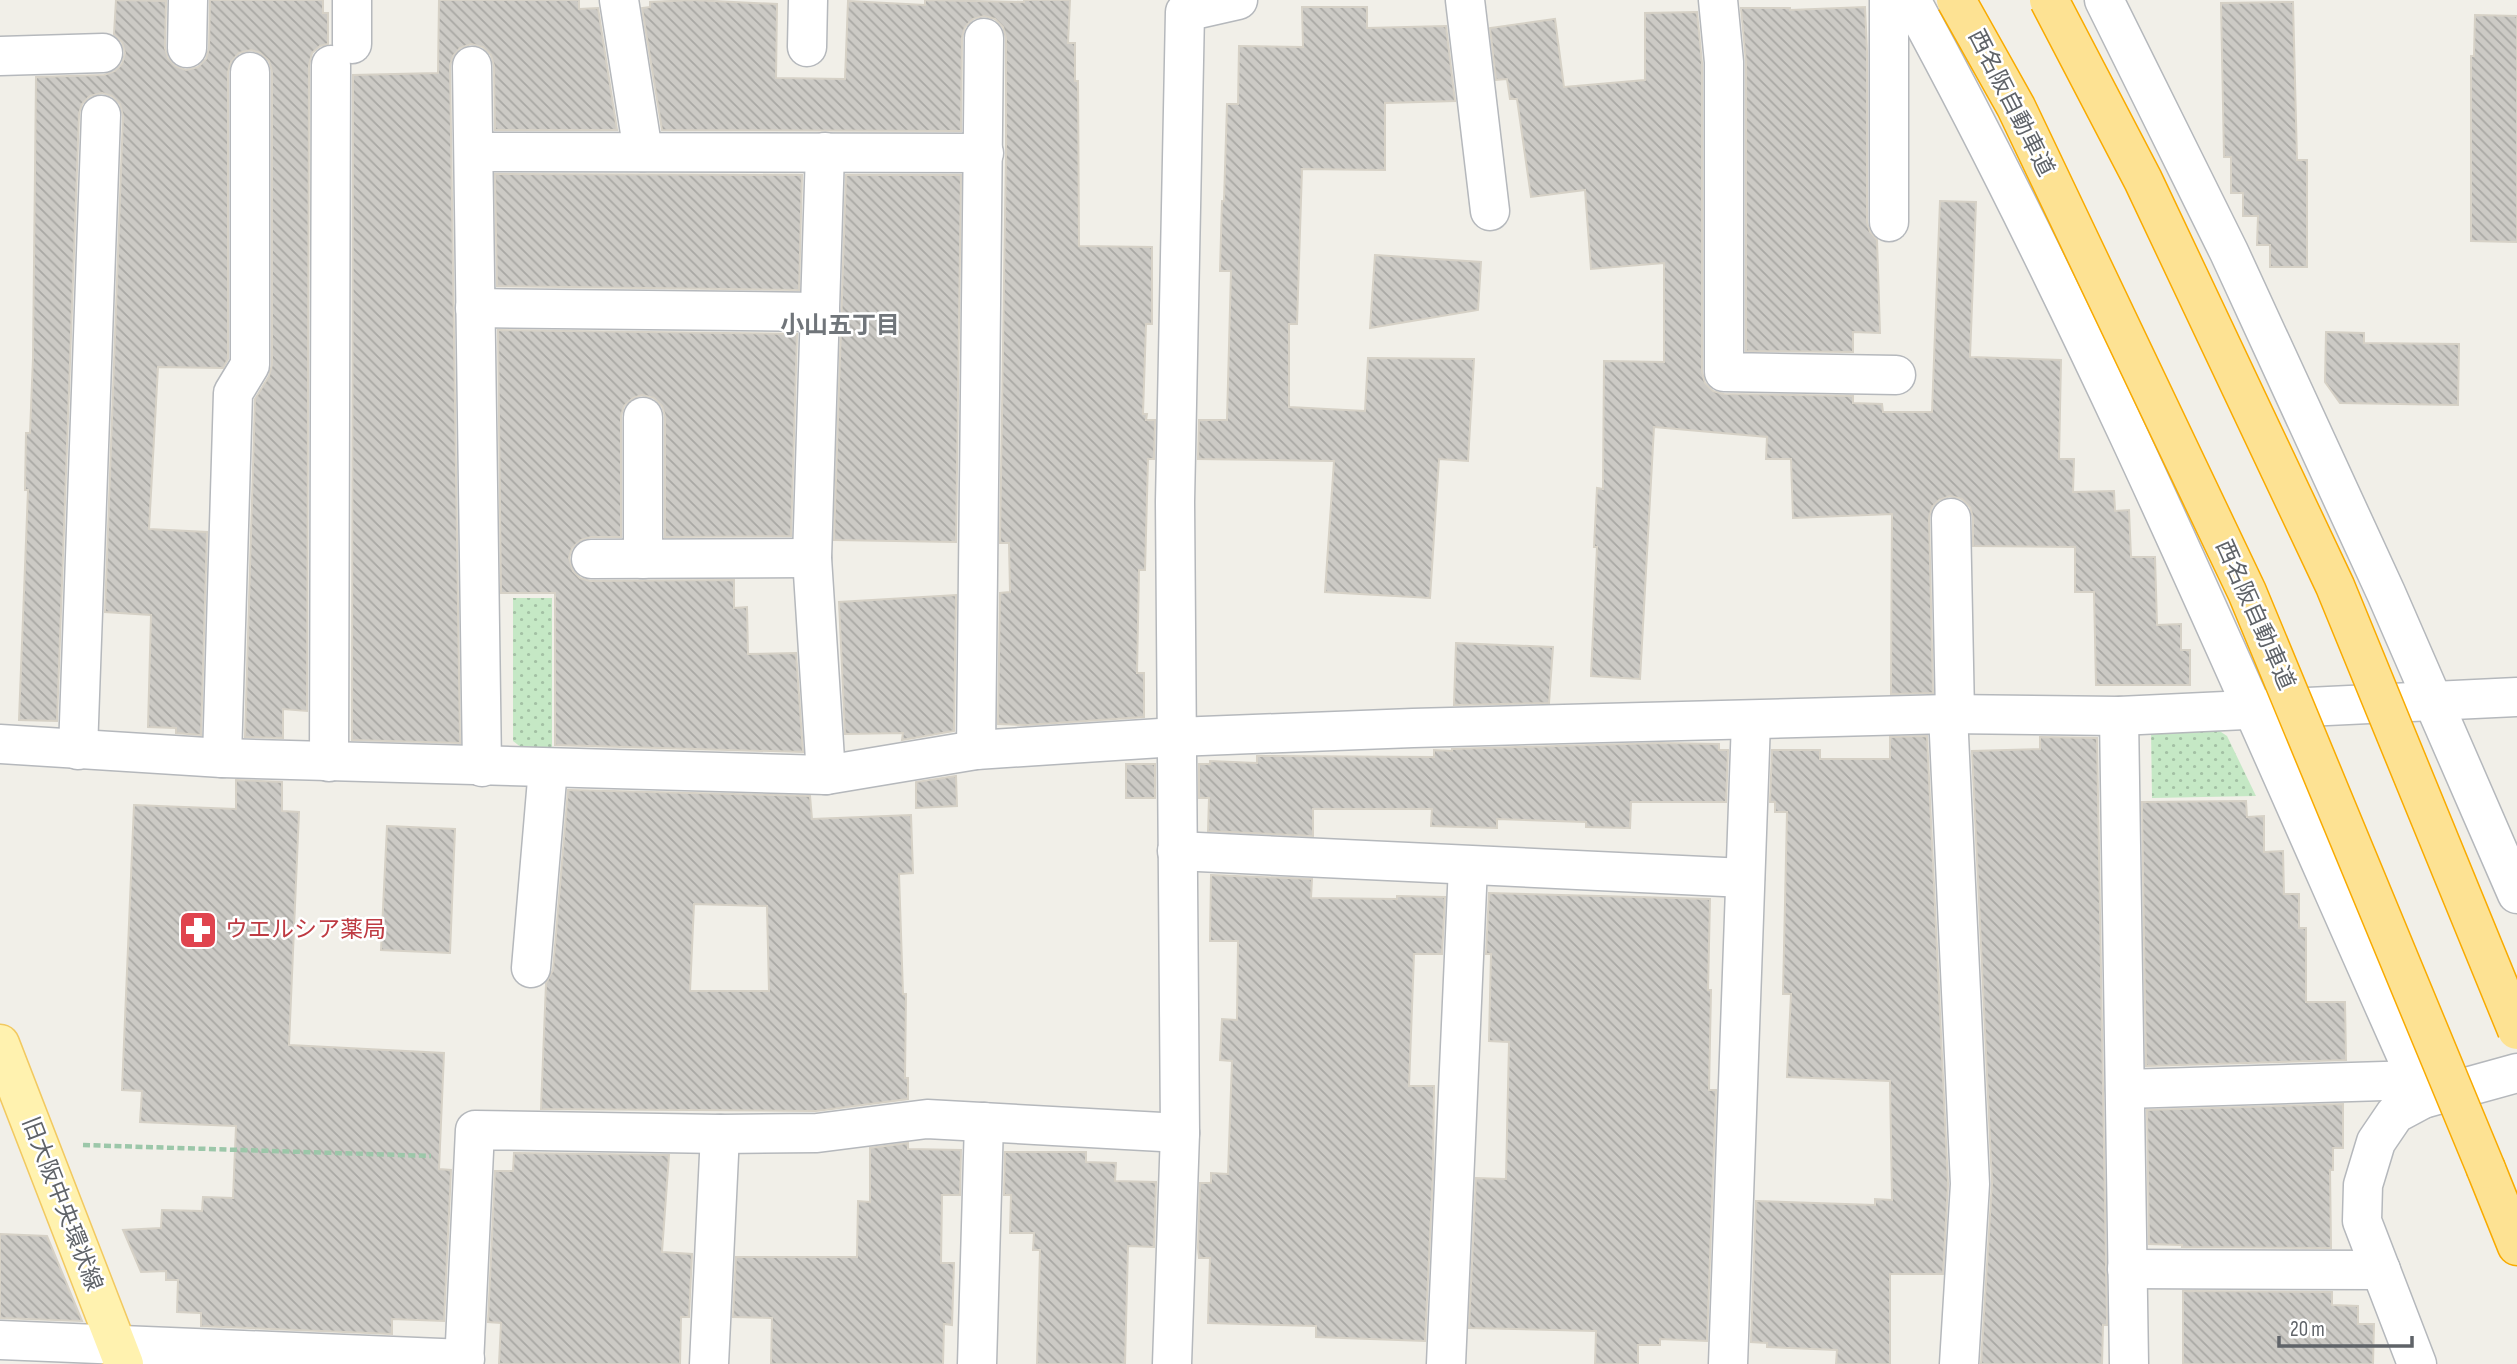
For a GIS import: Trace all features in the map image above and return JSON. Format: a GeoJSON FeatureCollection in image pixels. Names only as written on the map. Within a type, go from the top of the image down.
{"type":"FeatureCollection","features":[{"type":"Feature","properties":{"kind":"highway","name":"西名阪自動車道"},"geometry":{"type":"LineString","coordinates":[[1956,0],[2016,107],[2247,592],[2517,1246]]}},
{"type":"Feature","properties":{"kind":"highway"},"geometry":{"type":"LineString","coordinates":[[2049,0],[2143,180],[2335,586],[2517,1030]]}},
{"type":"Feature","properties":{"kind":"main road","name":"旧大阪中央環状線"},"geometry":{"type":"LineString","coordinates":[[0,1044],[120,1354]]}},
{"type":"Feature","properties":{"kind":"street"},"geometry":{"type":"LineString","coordinates":[[187,48],[188,0]]}},
{"type":"Feature","properties":{"kind":"street"},"geometry":{"type":"LineString","coordinates":[[329,762],[341,54],[352,0]]}},
{"type":"Feature","properties":{"kind":"street"},"geometry":{"type":"LineString","coordinates":[[619,0],[643,152]]}},
{"type":"Feature","properties":{"kind":"street"},"geometry":{"type":"LineString","coordinates":[[807,47],[808,0]]}},
{"type":"Feature","properties":{"kind":"street"},"geometry":{"type":"LineString","coordinates":[[1172,1364],[1180,1133],[1175,502],[1185,12],[1238,0]]}},
{"type":"Feature","properties":{"kind":"street"},"geometry":{"type":"LineString","coordinates":[[1465,0],[1490,211]]}},
{"type":"Feature","properties":{"kind":"street"},"geometry":{"type":"LineString","coordinates":[[1717,0],[1724,62],[1724,372],[1896,375]]}},
{"type":"Feature","properties":{"kind":"street"},"geometry":{"type":"LineString","coordinates":[[1889,0],[1889,222]]}},
{"type":"Feature","properties":{"kind":"street"},"geometry":{"type":"LineString","coordinates":[[1911,0],[1949,70],[2083,340],[2420,1089]]}},
{"type":"Feature","properties":{"kind":"street"},"geometry":{"type":"LineString","coordinates":[[2105,0],[2229,252],[2434,702],[2517,894]]}},
{"type":"Feature","properties":{"kind":"street"},"geometry":{"type":"LineString","coordinates":[[976,750],[984,38]]}},
{"type":"Feature","properties":{"kind":"street"},"geometry":{"type":"LineString","coordinates":[[0,56],[103,53]]}},
{"type":"Feature","properties":{"kind":"street"},"geometry":{"type":"LineString","coordinates":[[472,66],[482,766]]}},
{"type":"Feature","properties":{"kind":"street"},"geometry":{"type":"LineString","coordinates":[[222,758],[233,393],[250,365],[250,72]]}},
{"type":"Feature","properties":{"kind":"street"},"geometry":{"type":"LineString","coordinates":[[78,750],[101,115]]}},
{"type":"Feature","properties":{"kind":"street"},"geometry":{"type":"LineString","coordinates":[[474,152],[984,153]]}},
{"type":"Feature","properties":{"kind":"street"},"geometry":{"type":"LineString","coordinates":[[825,152],[812,558],[826,775]]}},
{"type":"Feature","properties":{"kind":"street"},"geometry":{"type":"LineString","coordinates":[[475,308],[820,313]]}},
{"type":"Feature","properties":{"kind":"street"},"geometry":{"type":"LineString","coordinates":[[643,417],[643,559]]}},
{"type":"Feature","properties":{"kind":"street"},"geometry":{"type":"LineString","coordinates":[[1951,519],[1952,714],[1970,1184],[1959,1364]]}},
{"type":"Feature","properties":{"kind":"street"},"geometry":{"type":"LineString","coordinates":[[591,559],[812,558]]}},
{"type":"Feature","properties":{"kind":"street"},"geometry":{"type":"LineString","coordinates":[[0,744],[222,758],[826,775],[976,750],[1176,737],[1952,714],[2119,716],[2517,697]]}},
{"type":"Feature","properties":{"kind":"street"},"geometry":{"type":"LineString","coordinates":[[2119,716],[2129,1364]]}},
{"type":"Feature","properties":{"kind":"street"},"geometry":{"type":"LineString","coordinates":[[1728,1364],[1751,721]]}},
{"type":"Feature","properties":{"kind":"street"},"geometry":{"type":"LineString","coordinates":[[531,968],[548,768]]}},
{"type":"Feature","properties":{"kind":"street"},"geometry":{"type":"LineString","coordinates":[[1177,851],[1745,878]]}},
{"type":"Feature","properties":{"kind":"street"},"geometry":{"type":"LineString","coordinates":[[1446,1364],[1468,866]]}},
{"type":"Feature","properties":{"kind":"street"},"geometry":{"type":"LineString","coordinates":[[2125,1089],[2420,1089],[2517,1073]]}},
{"type":"Feature","properties":{"kind":"street"},"geometry":{"type":"LineString","coordinates":[[2417,1364],[2362,1221],[2363,1185],[2376,1142],[2395,1114],[2420,1089]]}},
{"type":"Feature","properties":{"kind":"street"},"geometry":{"type":"LineString","coordinates":[[0,1340],[120,1354],[464,1362],[475,1130],[817,1133],[927,1119],[1180,1133]]}},
{"type":"Feature","properties":{"kind":"street"},"geometry":{"type":"LineString","coordinates":[[977,1364],[984,1122]]}},
{"type":"Feature","properties":{"kind":"street"},"geometry":{"type":"LineString","coordinates":[[709,1364],[720,1134]]}},
{"type":"Feature","properties":{"kind":"street"},"geometry":{"type":"LineString","coordinates":[[2127,1269],[2381,1270]]}},
{"type":"Feature","properties":{"kind":"path"},"geometry":{"type":"LineString","coordinates":[[80,1144],[474,1157]]}},
{"type":"Feature","properties":{"kind":"green space"},"geometry":{"type":"Polygon","coordinates":[[[513,598],[552,598],[552,750],[526,751],[513,741],[513,598]]]}},
{"type":"Feature","properties":{"kind":"green space"},"geometry":{"type":"Polygon","coordinates":[[[2215,728],[2227,736],[2256,796],[2152,798],[2151,730],[2215,728]]]}},
{"type":"Feature","properties":{"kind":"building"},"geometry":{"type":"Polygon","coordinates":[[[116,0],[166,1],[165,48],[168,58],[175,66],[186,70],[198,67],[206,59],[209,48],[210,0],[323,0],[323,13],[328,13],[328,44],[320,46],[312,53],[309,65],[307,711],[283,709],[283,738],[245,737],[255,399],[269,376],[272,365],[272,72],[269,61],[260,53],[251,50],[239,53],[231,62],[228,72],[228,359],[223,368],[158,367],[149,529],[207,532],[201,735],[176,733],[176,728],[148,727],[151,615],[105,612],[123,116],[120,104],[112,96],[102,93],[90,96],[82,104],[79,114],[57,721],[19,720],[28,490],[25,490],[26,433],[30,433],[33,358],[36,77],[104,75],[115,71],[122,64],[125,53],[122,42],[114,34],[116,0]]]}},
{"type":"Feature","properties":{"kind":"building"},"geometry":{"type":"Polygon","coordinates":[[[439,0],[579,0],[579,9],[598,8],[617,130],[495,130],[494,66],[491,55],[483,47],[471,44],[460,48],[453,56],[450,66],[460,743],[352,740],[353,75],[438,73],[439,0]]]}},
{"type":"Feature","properties":{"kind":"building"},"geometry":{"type":"Polygon","coordinates":[[[692,0],[777,4],[776,78],[845,79],[848,1],[925,5],[925,0],[1070,0],[1068,43],[1075,43],[1075,81],[1078,81],[1079,246],[1152,247],[1152,324],[1146,324],[1143,414],[1147,414],[1146,420],[1155,420],[1154,459],[1148,459],[1145,570],[1139,570],[1137,673],[1144,673],[1144,717],[1026,725],[998,724],[1000,593],[1010,592],[1009,543],[1000,543],[1006,152],[1006,38],[1003,27],[995,19],[984,16],[973,19],[965,27],[962,38],[961,131],[662,130],[642,8],[650,7],[650,2],[692,0]]]}},
{"type":"Feature","properties":{"kind":"building"},"geometry":{"type":"Polygon","coordinates":[[[2293,2],[2297,160],[2307,160],[2307,267],[2270,267],[2270,245],[2257,245],[2258,216],[2243,216],[2243,193],[2231,193],[2231,157],[2224,157],[2221,3],[2293,2]]]}},
{"type":"Feature","properties":{"kind":"building"},"geometry":{"type":"Polygon","coordinates":[[[1302,7],[1367,7],[1367,28],[1446,26],[1455,101],[1385,103],[1385,170],[1302,169],[1297,324],[1289,324],[1289,407],[1365,411],[1368,358],[1474,359],[1468,461],[1439,459],[1430,598],[1325,592],[1334,461],[1198,459],[1199,420],[1227,420],[1231,271],[1220,271],[1222,201],[1227,104],[1238,104],[1239,46],[1303,47],[1302,7]]]}},
{"type":"Feature","properties":{"kind":"building"},"geometry":{"type":"Polygon","coordinates":[[[1865,7],[1867,222],[1870,232],[1877,240],[1880,333],[1853,332],[1853,352],[1746,351],[1746,62],[1741,8],[1790,10],[1865,7]]]}},
{"type":"Feature","properties":{"kind":"building"},"geometry":{"type":"Polygon","coordinates":[[[1697,12],[1702,63],[1702,372],[1705,383],[1713,391],[1724,394],[1853,396],[1853,403],[1882,404],[1883,412],[1932,412],[1940,201],[1976,202],[1970,357],[2061,360],[2059,459],[2074,459],[2073,492],[2114,491],[2115,511],[2129,510],[2131,557],[2155,557],[2157,625],[2181,624],[2181,650],[2190,650],[2190,685],[2096,685],[2094,592],[2075,592],[2075,547],[1973,546],[1973,518],[1970,507],[1962,499],[1950,496],[1939,500],[1932,507],[1929,518],[1933,693],[1891,694],[1892,514],[1793,518],[1791,459],[1766,459],[1767,437],[1654,427],[1640,679],[1591,676],[1597,488],[1603,489],[1604,361],[1664,362],[1664,263],[1591,269],[1585,190],[1531,197],[1517,99],[1510,99],[1507,79],[1496,80],[1490,28],[1555,19],[1564,87],[1645,80],[1645,13],[1697,12]]]}},
{"type":"Feature","properties":{"kind":"building"},"geometry":{"type":"Polygon","coordinates":[[[2475,15],[2517,16],[2517,242],[2471,241],[2471,56],[2474,56],[2475,15]]]}},
{"type":"Feature","properties":{"kind":"building"},"geometry":{"type":"Polygon","coordinates":[[[495,174],[802,175],[799,290],[497,286],[495,174]]]}},
{"type":"Feature","properties":{"kind":"building"},"geometry":{"type":"Polygon","coordinates":[[[846,175],[961,175],[956,542],[834,540],[846,175]]]}},
{"type":"Feature","properties":{"kind":"building"},"geometry":{"type":"Polygon","coordinates":[[[1375,255],[1481,262],[1478,310],[1370,328],[1375,255]]]}},
{"type":"Feature","properties":{"kind":"building"},"geometry":{"type":"Polygon","coordinates":[[[498,330],[797,334],[791,536],[665,537],[665,416],[662,406],[654,398],[642,395],[633,398],[624,406],[621,416],[621,537],[591,537],[581,540],[572,548],[569,558],[573,571],[580,578],[590,581],[734,580],[734,608],[747,607],[748,654],[796,653],[803,752],[555,745],[555,593],[501,593],[498,330]]]}},
{"type":"Feature","properties":{"kind":"building"},"geometry":{"type":"Polygon","coordinates":[[[2326,332],[2364,333],[2364,343],[2459,344],[2458,405],[2340,403],[2325,382],[2326,332]]]}},
{"type":"Feature","properties":{"kind":"building"},"geometry":{"type":"Polygon","coordinates":[[[956,595],[954,731],[902,740],[903,733],[845,734],[839,602],[956,595]]]}},
{"type":"Feature","properties":{"kind":"building"},"geometry":{"type":"Polygon","coordinates":[[[1456,643],[1553,647],[1549,703],[1454,705],[1456,643]]]}},
{"type":"Feature","properties":{"kind":"building"},"geometry":{"type":"Polygon","coordinates":[[[1927,736],[1948,1184],[1943,1274],[1890,1274],[1890,1364],[1836,1364],[1837,1350],[1767,1347],[1767,1343],[1751,1342],[1756,1201],[1875,1205],[1875,1199],[1892,1200],[1890,1081],[1787,1077],[1791,994],[1783,994],[1787,812],[1775,812],[1775,802],[1770,802],[1772,750],[1820,750],[1820,759],[1890,759],[1890,737],[1927,736]]]}},
{"type":"Feature","properties":{"kind":"building"},"geometry":{"type":"Polygon","coordinates":[[[2040,737],[2097,738],[2107,1325],[2103,1325],[2102,1364],[1981,1364],[1992,1183],[1972,751],[2040,749],[2040,737]]]}},
{"type":"Feature","properties":{"kind":"building"},"geometry":{"type":"Polygon","coordinates":[[[1660,743],[1719,744],[1719,750],[1728,750],[1726,802],[1631,802],[1630,828],[1586,827],[1586,822],[1497,819],[1497,828],[1431,826],[1432,809],[1313,809],[1313,836],[1208,831],[1209,798],[1199,798],[1199,764],[1210,764],[1210,761],[1257,763],[1257,756],[1434,757],[1434,750],[1660,743]]]}},
{"type":"Feature","properties":{"kind":"building"},"geometry":{"type":"Polygon","coordinates":[[[1126,764],[1155,764],[1155,798],[1126,798],[1126,764]]]}},
{"type":"Feature","properties":{"kind":"building"},"geometry":{"type":"Polygon","coordinates":[[[956,776],[957,806],[916,808],[916,782],[956,776]]]}},
{"type":"Feature","properties":{"kind":"building"},"geometry":{"type":"Polygon","coordinates":[[[236,780],[282,782],[282,811],[299,812],[289,1045],[444,1053],[439,1169],[451,1170],[444,1321],[392,1319],[392,1334],[201,1326],[201,1313],[177,1312],[178,1280],[166,1280],[166,1271],[141,1272],[123,1230],[161,1228],[162,1210],[202,1211],[203,1197],[233,1198],[236,1126],[140,1122],[142,1091],[122,1090],[134,805],[236,809],[236,780]]]}},
{"type":"Feature","properties":{"kind":"building"},"geometry":{"type":"Polygon","coordinates":[[[568,790],[810,796],[812,819],[911,815],[913,873],[899,874],[903,994],[906,994],[905,1078],[908,1078],[908,1099],[816,1111],[541,1109],[546,983],[553,970],[568,790]],[[694,904],[690,991],[769,991],[767,906],[694,904]]]}},
{"type":"Feature","properties":{"kind":"building"},"geometry":{"type":"Polygon","coordinates":[[[2246,801],[2247,817],[2264,816],[2264,852],[2283,851],[2284,894],[2299,894],[2299,928],[2306,928],[2306,1002],[2345,1002],[2346,1060],[2146,1066],[2142,802],[2246,801]]]}},
{"type":"Feature","properties":{"kind":"building"},"geometry":{"type":"Polygon","coordinates":[[[387,826],[455,829],[450,953],[381,950],[387,826]]]}},
{"type":"Feature","properties":{"kind":"building"},"geometry":{"type":"Polygon","coordinates":[[[1211,875],[1312,879],[1311,898],[1445,897],[1442,954],[1414,954],[1409,1086],[1434,1086],[1425,1341],[1316,1337],[1316,1326],[1208,1323],[1210,1258],[1199,1258],[1198,1248],[1200,1183],[1211,1183],[1211,1173],[1228,1174],[1232,1061],[1220,1060],[1222,1019],[1237,1020],[1238,941],[1210,941],[1211,875]]]}},
{"type":"Feature","properties":{"kind":"building"},"geometry":{"type":"Polygon","coordinates":[[[1489,893],[1710,899],[1709,1090],[1716,1090],[1707,1341],[1660,1339],[1660,1345],[1638,1345],[1638,1364],[1595,1364],[1596,1331],[1469,1328],[1476,1178],[1506,1179],[1509,1042],[1489,1041],[1491,954],[1486,954],[1489,893]]]}},
{"type":"Feature","properties":{"kind":"building"},"geometry":{"type":"Polygon","coordinates":[[[2343,1104],[2343,1148],[2333,1148],[2333,1170],[2330,1170],[2331,1248],[2182,1247],[2149,1244],[2147,1110],[2343,1104]]]}},
{"type":"Feature","properties":{"kind":"building"},"geometry":{"type":"Polygon","coordinates":[[[908,1143],[908,1149],[961,1150],[960,1195],[942,1195],[941,1263],[954,1263],[952,1325],[944,1324],[943,1364],[771,1364],[772,1318],[733,1317],[736,1257],[857,1257],[858,1201],[870,1202],[870,1148],[908,1143]]]}},
{"type":"Feature","properties":{"kind":"building"},"geometry":{"type":"Polygon","coordinates":[[[1005,1152],[1086,1152],[1086,1162],[1116,1163],[1115,1181],[1156,1182],[1154,1247],[1128,1246],[1125,1364],[1037,1364],[1040,1250],[1033,1250],[1034,1233],[1010,1233],[1011,1195],[1004,1195],[1005,1152]]]}},
{"type":"Feature","properties":{"kind":"building"},"geometry":{"type":"Polygon","coordinates":[[[514,1153],[669,1155],[662,1252],[692,1254],[689,1317],[681,1317],[680,1364],[499,1364],[501,1323],[488,1322],[495,1171],[513,1171],[514,1153]]]}},
{"type":"Feature","properties":{"kind":"building"},"geometry":{"type":"Polygon","coordinates":[[[0,1234],[47,1236],[82,1321],[0,1318],[0,1234]]]}},
{"type":"Feature","properties":{"kind":"building"},"geometry":{"type":"Polygon","coordinates":[[[2183,1291],[2332,1292],[2332,1305],[2358,1306],[2358,1324],[2374,1324],[2373,1364],[2183,1364],[2183,1291]]]}},
{"type":"Feature","properties":{"kind":"place","name":"ウエルシア薬局"},"geometry":{"type":"Point","coordinates":[198,930]}},
{"type":"Feature","properties":{"kind":"district","name":"小山五丁目"},"geometry":{"type":"Point","coordinates":[840,325]}}]}
